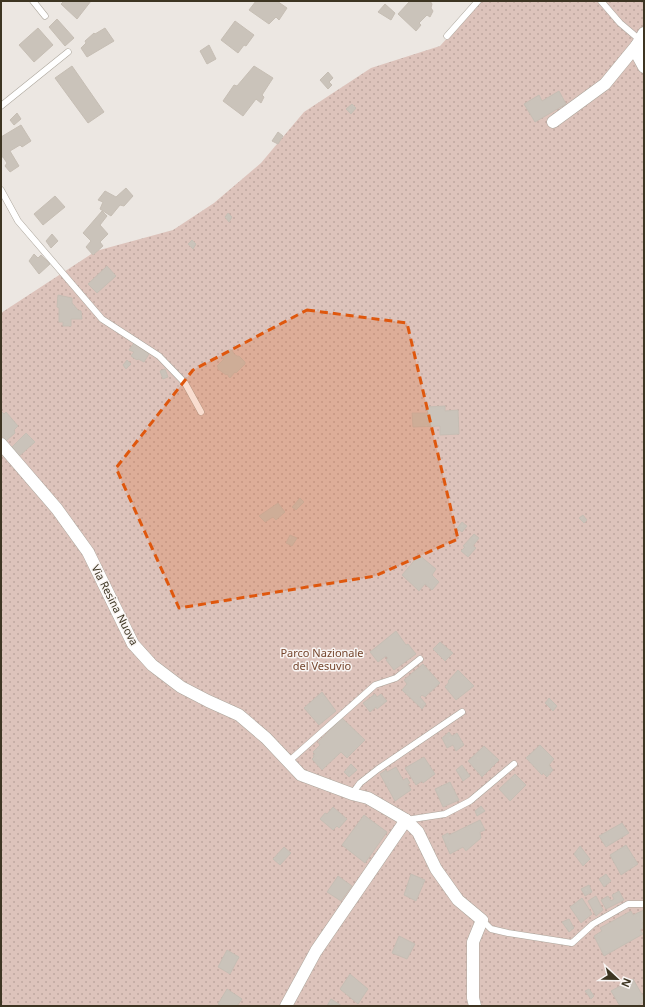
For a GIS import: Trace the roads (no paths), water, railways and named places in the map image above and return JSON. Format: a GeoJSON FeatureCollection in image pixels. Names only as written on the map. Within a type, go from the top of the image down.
{"type":"FeatureCollection","features":[{"type":"Feature","properties":{"kind":"street"},"geometry":{"type":"LineString","coordinates":[[553,122],[605,84],[641,48]]}},
{"type":"Feature","properties":{"kind":"street","name":"Via Resina Nuova"},"geometry":{"type":"LineString","coordinates":[[1,444],[57,508],[88,552],[133,644],[152,665],[181,687],[239,715],[266,738],[301,775],[352,794],[368,798],[406,820],[418,832],[436,869],[458,900],[482,920]]}},
{"type":"Feature","properties":{"kind":"street"},"geometry":{"type":"LineString","coordinates":[[286,1006],[316,951],[406,820]]}},
{"type":"Feature","properties":{"kind":"street"},"geometry":{"type":"LineString","coordinates":[[475,1006],[473,998],[473,942],[482,920]]}},
{"type":"Feature","properties":{"kind":"lane"},"geometry":{"type":"LineString","coordinates":[[33,1],[45,16]]}},
{"type":"Feature","properties":{"kind":"lane"},"geometry":{"type":"LineString","coordinates":[[447,36],[478,1]]}},
{"type":"Feature","properties":{"kind":"lane"},"geometry":{"type":"LineString","coordinates":[[601,1],[641,48]]}},
{"type":"Feature","properties":{"kind":"lane"},"geometry":{"type":"LineString","coordinates":[[1,106],[68,52]]}},
{"type":"Feature","properties":{"kind":"lane"},"geometry":{"type":"LineString","coordinates":[[1,190],[18,221],[102,319],[158,356],[185,383],[201,412]]}},
{"type":"Feature","properties":{"kind":"lane"},"geometry":{"type":"LineString","coordinates":[[288,762],[375,685],[396,678],[420,659]]}},
{"type":"Feature","properties":{"kind":"lane"},"geometry":{"type":"LineString","coordinates":[[352,794],[360,783],[378,768],[462,712]]}},
{"type":"Feature","properties":{"kind":"lane"},"geometry":{"type":"LineString","coordinates":[[406,820],[446,814],[470,801],[514,764]]}},
{"type":"Feature","properties":{"kind":"lane","name":"Via Resina Nuova"},"geometry":{"type":"LineString","coordinates":[[482,920],[491,928],[508,933],[572,942],[593,924],[628,904],[644,904]]}},
{"type":"Feature","properties":{"kind":"park label","name":"Parco Nazionale del Vesuvio"},"geometry":{"type":"Point","coordinates":[322,659]}}]}
